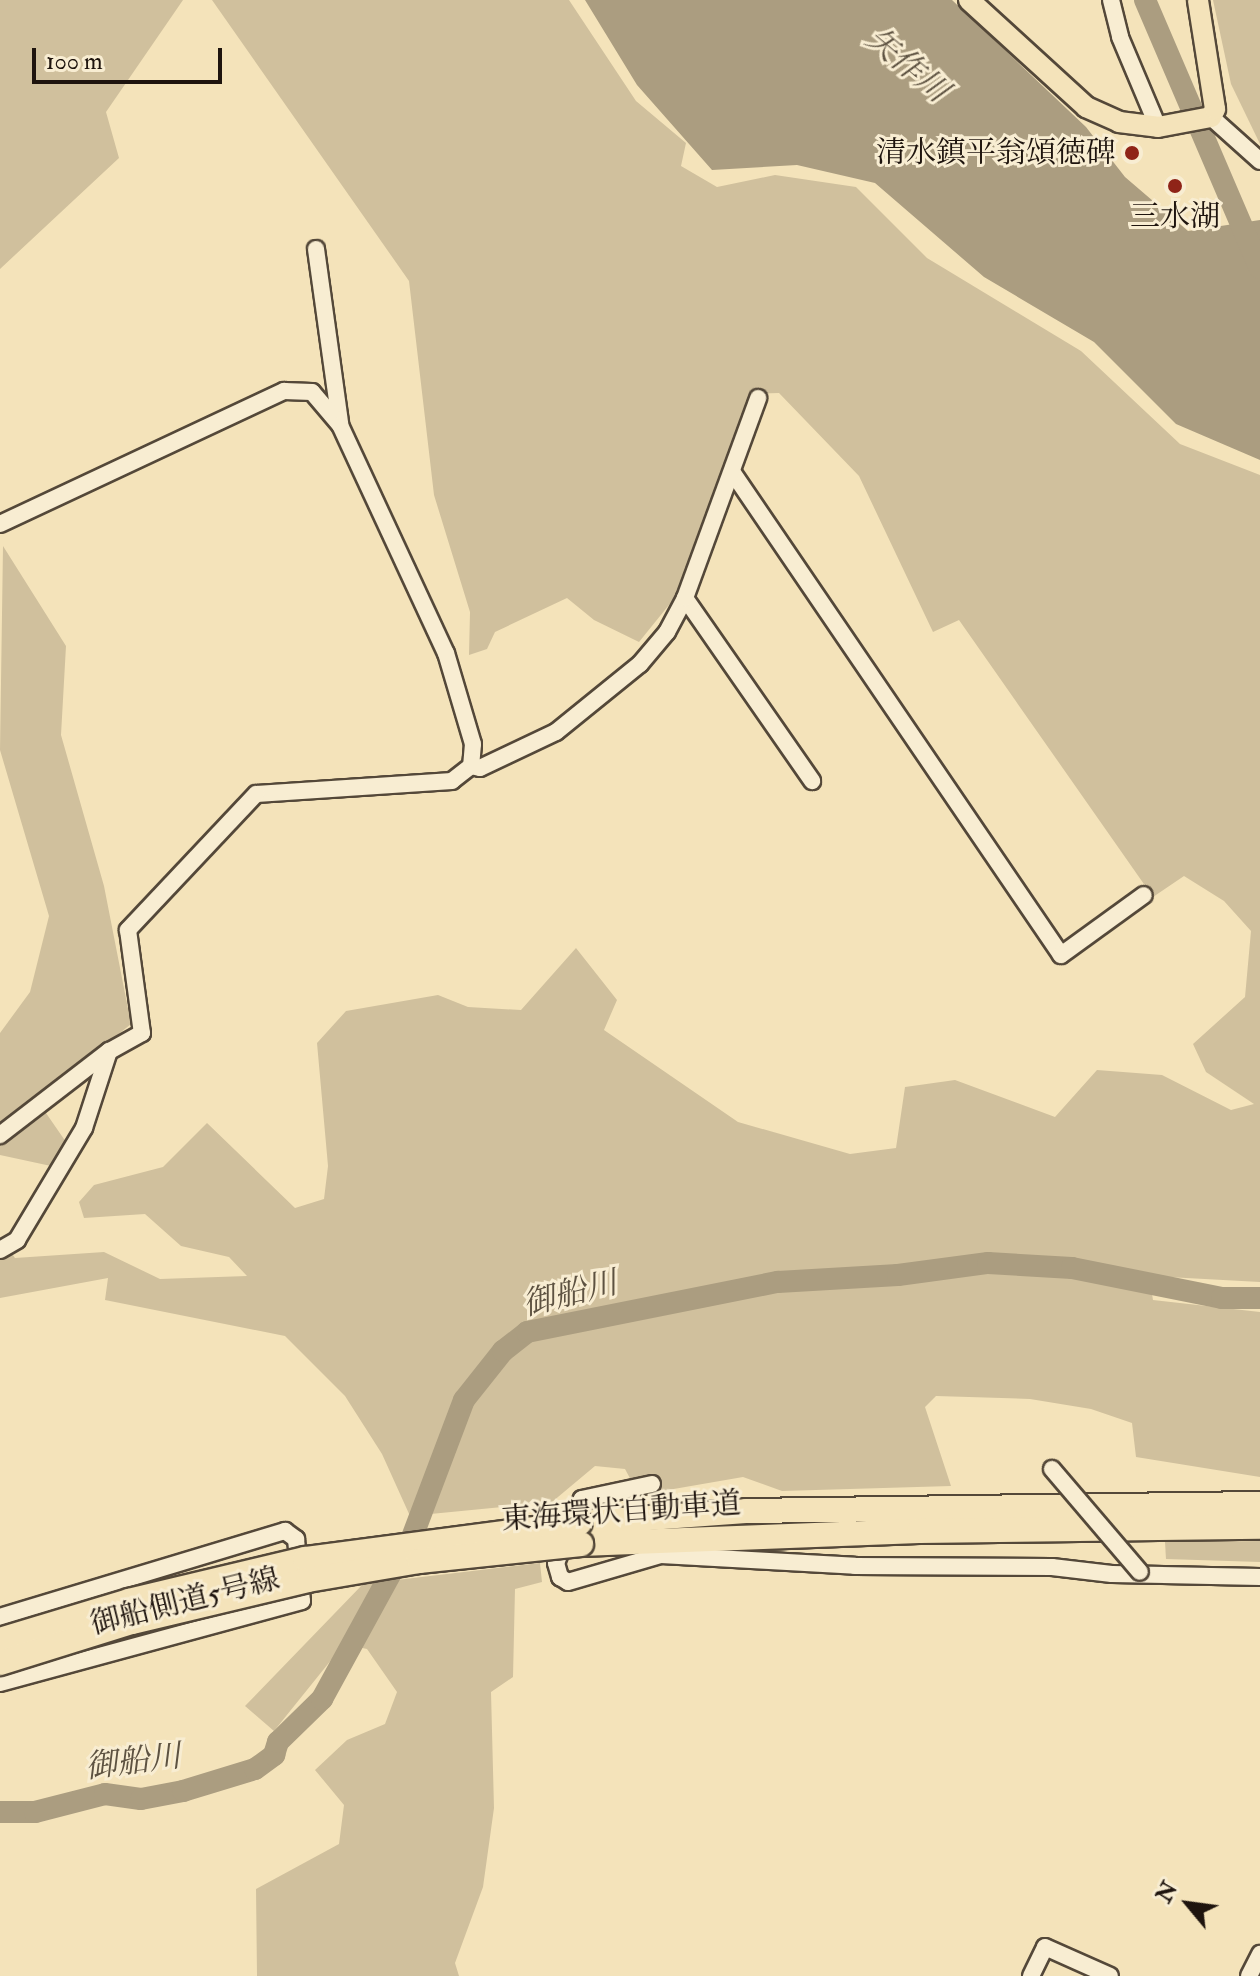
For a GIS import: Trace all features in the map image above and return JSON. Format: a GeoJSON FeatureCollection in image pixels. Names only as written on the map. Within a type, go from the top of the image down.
{"type":"FeatureCollection","features":[{"type":"Feature","properties":{"kind":"highway","name":"東海環状自動車道"},"geometry":{"type":"LineString","coordinates":[[0,1640],[129,1601],[305,1559],[580,1533],[746,1511],[1260,1504]]}},
{"type":"Feature","properties":{"kind":"highway","name":"東海環状自動車道"},"geometry":{"type":"LineString","coordinates":[[0,1663],[145,1619],[308,1580],[580,1533],[1260,1527]]}},
{"type":"Feature","properties":{"kind":"main road"},"geometry":{"type":"LineString","coordinates":[[969,0],[1086,107],[1119,122],[1160,127],[1211,117],[1216,96],[1198,0]]}},
{"type":"Feature","properties":{"kind":"street"},"geometry":{"type":"LineString","coordinates":[[1111,0],[1125,52],[1160,127]]}},
{"type":"Feature","properties":{"kind":"street"},"geometry":{"type":"LineString","coordinates":[[1211,117],[1260,161]]}},
{"type":"Feature","properties":{"kind":"street"},"geometry":{"type":"LineString","coordinates":[[316,249],[340,425]]}},
{"type":"Feature","properties":{"kind":"street"},"geometry":{"type":"LineString","coordinates":[[0,524],[284,391],[312,392],[340,425],[446,653],[473,744],[471,766],[452,781],[256,794],[128,930],[142,1033],[109,1051],[0,1135]]}},
{"type":"Feature","properties":{"kind":"street"},"geometry":{"type":"LineString","coordinates":[[471,766],[480,768],[556,732],[640,664],[667,632],[685,598],[758,398]]}},
{"type":"Feature","properties":{"kind":"street"},"geometry":{"type":"LineString","coordinates":[[733,473],[1061,955],[1144,895]]}},
{"type":"Feature","properties":{"kind":"street"},"geometry":{"type":"LineString","coordinates":[[685,598],[812,781]]}},
{"type":"Feature","properties":{"kind":"street"},"geometry":{"type":"LineString","coordinates":[[0,1250],[17,1240],[84,1128],[109,1051]]}},
{"type":"Feature","properties":{"kind":"street"},"geometry":{"type":"LineString","coordinates":[[1052,1469],[1140,1572]]}},
{"type":"Feature","properties":{"kind":"street"},"geometry":{"type":"LineString","coordinates":[[652,1484],[582,1499],[556,1563],[560,1577],[568,1582],[661,1555],[855,1566],[1260,1577]]}},
{"type":"Feature","properties":{"kind":"street","name":"御船側道5号線"},"geometry":{"type":"LineString","coordinates":[[0,1617],[88,1587],[285,1531],[296,1539],[302,1601],[97,1653],[0,1683]]}},
{"type":"Feature","properties":{"kind":"street"},"geometry":{"type":"LineString","coordinates":[[88,1587],[97,1653]]}},
{"type":"Feature","properties":{"kind":"street"},"geometry":{"type":"LineString","coordinates":[[1031,1976],[1045,1947],[1110,1976]]}},
{"type":"Feature","properties":{"kind":"street"},"geometry":{"type":"LineString","coordinates":[[1249,1976],[1260,1954]]}},
{"type":"Feature","properties":{"kind":"shaded area"},"geometry":{"type":"Polygon","coordinates":[[[0,0],[183,0],[106,112],[119,158],[0,269],[0,0]]]}},
{"type":"Feature","properties":{"kind":"shaded area"},"geometry":{"type":"Polygon","coordinates":[[[212,0],[569,0],[636,101],[686,143],[681,166],[717,187],[775,175],[856,187],[927,258],[1081,351],[1180,444],[1260,475],[1260,1282],[1149,1276],[1153,1300],[1260,1312],[1260,1477],[1136,1457],[1132,1423],[1091,1409],[1030,1399],[936,1396],[925,1407],[951,1486],[782,1491],[743,1477],[639,1495],[625,1469],[595,1466],[552,1502],[410,1516],[382,1454],[345,1396],[285,1336],[105,1300],[108,1278],[0,1298],[0,1237],[15,1258],[104,1252],[160,1279],[247,1276],[229,1257],[181,1246],[145,1214],[84,1218],[79,1202],[94,1185],[163,1167],[207,1123],[295,1208],[324,1199],[328,1166],[317,1043],[346,1011],[438,995],[468,1007],[521,1010],[576,948],[617,1000],[604,1030],[738,1122],[850,1154],[896,1148],[905,1087],[955,1080],[1055,1117],[1097,1070],[1162,1075],[1231,1110],[1254,1104],[1206,1072],[1193,1044],[1245,997],[1251,931],[1224,901],[1184,876],[1153,897],[959,620],[933,632],[859,476],[779,393],[751,394],[677,595],[639,642],[594,620],[567,598],[495,632],[487,649],[469,655],[470,612],[434,495],[409,281],[212,0]]]}},
{"type":"Feature","properties":{"kind":"shaded area"},"geometry":{"type":"Polygon","coordinates":[[[1213,0],[1260,0],[1260,144],[1231,84],[1213,0]]]}},
{"type":"Feature","properties":{"kind":"shaded area"},"geometry":{"type":"Polygon","coordinates":[[[3,546],[66,646],[61,735],[104,886],[131,1024],[37,1100],[66,1142],[51,1166],[0,1155],[0,1033],[30,992],[49,916],[0,750],[3,546]]]}},
{"type":"Feature","properties":{"kind":"shaded area"},"geometry":{"type":"Polygon","coordinates":[[[1260,1541],[1260,1562],[1166,1559],[1165,1542],[1260,1541]]]}},
{"type":"Feature","properties":{"kind":"shaded area"},"geometry":{"type":"Polygon","coordinates":[[[540,1563],[542,1582],[515,1589],[513,1677],[491,1692],[494,1808],[483,1887],[455,1963],[459,1976],[257,1976],[256,1889],[339,1844],[344,1805],[315,1770],[347,1740],[385,1724],[397,1692],[367,1649],[344,1644],[274,1731],[245,1706],[363,1584],[540,1563]]]}},
{"type":"Feature","properties":{"kind":"water","name":"矢作川"},"geometry":{"type":"Polygon","coordinates":[[[585,0],[952,0],[1086,127],[1125,177],[1188,231],[1260,220],[1260,460],[1176,424],[1094,342],[984,277],[875,183],[797,165],[712,170],[637,85],[585,0]]]}},
{"type":"Feature","properties":{"kind":"waterway"},"geometry":{"type":"LineString","coordinates":[[1145,0],[1260,268]]}},
{"type":"Feature","properties":{"kind":"waterway","name":"御船川"},"geometry":{"type":"LineString","coordinates":[[0,1812],[35,1812],[105,1794],[141,1799],[183,1791],[255,1769],[274,1755],[278,1742],[322,1699],[392,1571],[405,1556],[464,1400],[503,1351],[527,1332],[778,1282],[898,1275],[988,1263],[1072,1268],[1222,1298],[1260,1298]]}},
{"type":"Feature","properties":{"kind":"place","name":"清水鎮平翁頌徳碑"},"geometry":{"type":"Point","coordinates":[1132,153]}},
{"type":"Feature","properties":{"kind":"place","name":"三水湖"},"geometry":{"type":"Point","coordinates":[1175,186]}}]}
